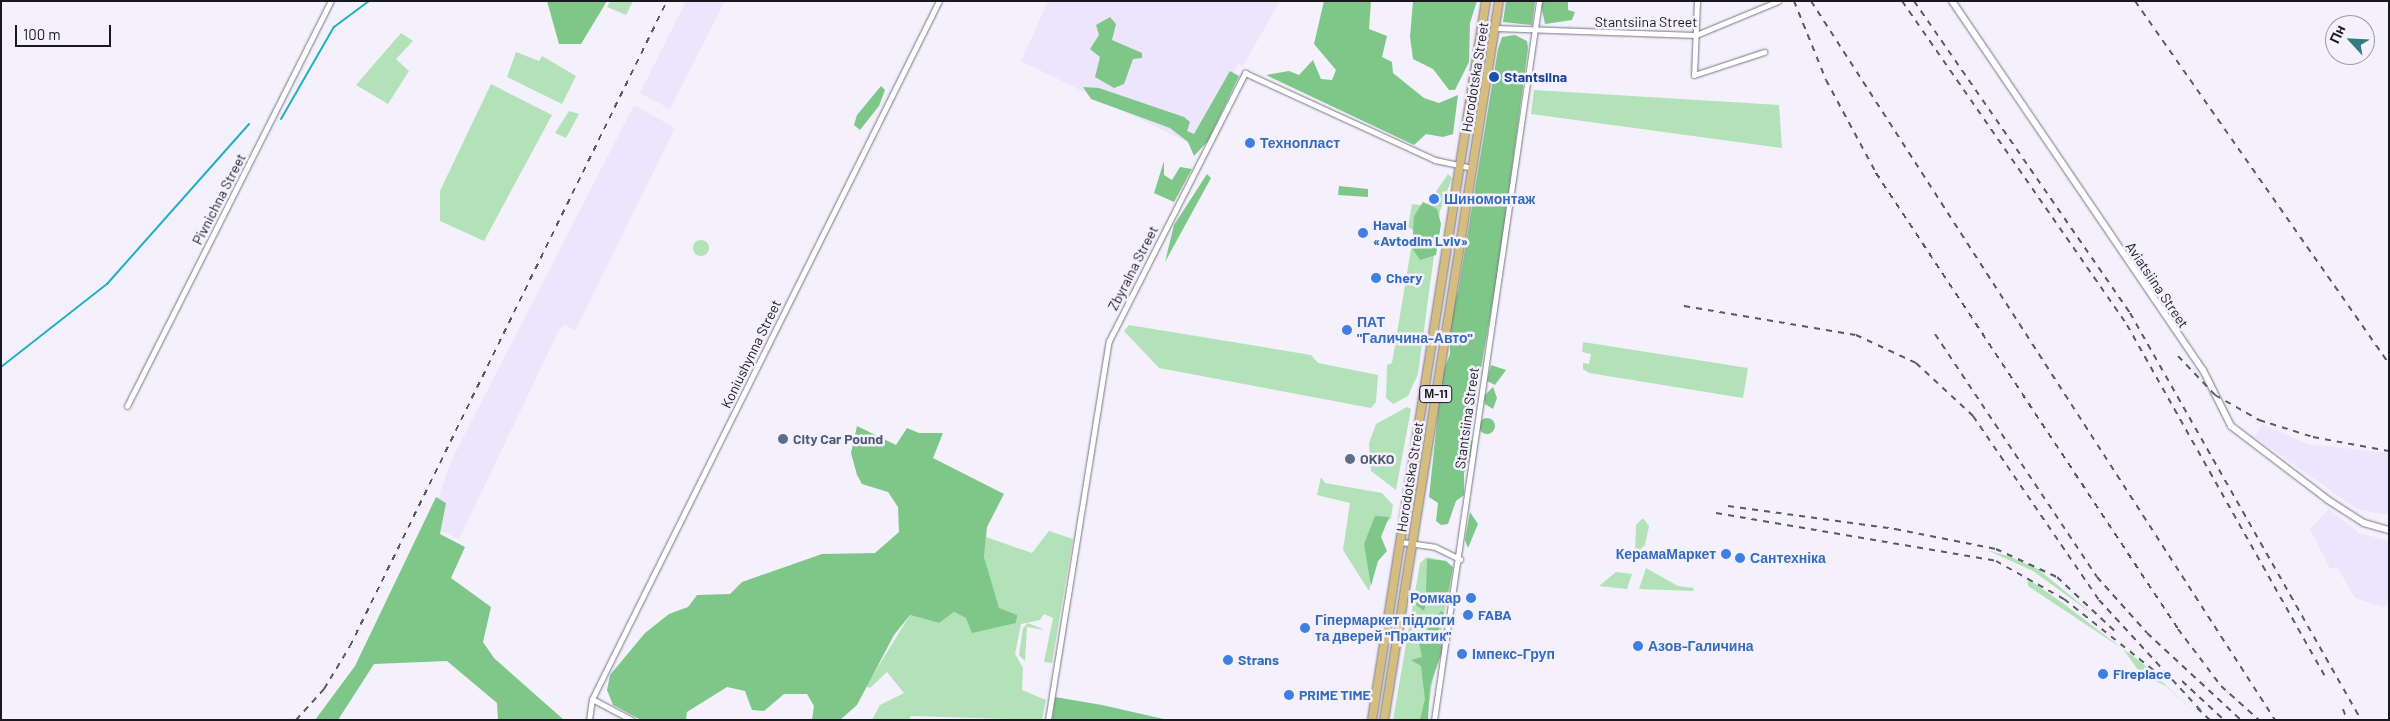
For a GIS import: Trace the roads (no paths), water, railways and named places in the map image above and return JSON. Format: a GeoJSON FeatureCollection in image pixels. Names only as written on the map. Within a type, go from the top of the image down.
{"type":"FeatureCollection","features":[{"type":"Feature","properties":{"kind":"main road","name":"Horodotska Street"},"geometry":{"type":"LineString","coordinates":[[1372,720],[1486,1]]}},
{"type":"Feature","properties":{"kind":"main road","name":"Horodotska Street"},"geometry":{"type":"LineString","coordinates":[[1384,720],[1499,1]]}},
{"type":"Feature","properties":{"kind":"street","name":"Pivnichna Street"},"geometry":{"type":"LineString","coordinates":[[127,406],[331,1]]}},
{"type":"Feature","properties":{"kind":"street","name":"Koniushynna Street"},"geometry":{"type":"LineString","coordinates":[[589,720],[592,699],[939,1]]}},
{"type":"Feature","properties":{"kind":"street","name":"Stantsiina Street"},"geometry":{"type":"LineString","coordinates":[[1434,720],[1460,559],[1539,1]]}},
{"type":"Feature","properties":{"kind":"street"},"geometry":{"type":"LineString","coordinates":[[1697,1],[1694,75],[1764,52]]}},
{"type":"Feature","properties":{"kind":"street","name":"Stantsiina Street"},"geometry":{"type":"LineString","coordinates":[[1495,28],[1536,31],[1696,35],[1778,1]]}},
{"type":"Feature","properties":{"kind":"street","name":"Aviatsiina Street"},"geometry":{"type":"LineString","coordinates":[[1952,1],[2203,370],[2231,426],[2328,500],[2364,523],[2389,530]]}},
{"type":"Feature","properties":{"kind":"street","name":"Zbyralna Street"},"geometry":{"type":"LineString","coordinates":[[1048,720],[1109,341],[1245,73],[1435,160],[1461,167]]}},
{"type":"Feature","properties":{"kind":"street"},"geometry":{"type":"LineString","coordinates":[[1461,167],[1473,168]]}},
{"type":"Feature","properties":{"kind":"street"},"geometry":{"type":"LineString","coordinates":[[1401,542],[1460,559]]}},
{"type":"Feature","properties":{"kind":"street"},"geometry":{"type":"LineString","coordinates":[[592,699],[632,720]]}},
{"type":"Feature","properties":{"kind":"waterway"},"geometry":{"type":"LineString","coordinates":[[281,119],[334,27],[369,1]]}},
{"type":"Feature","properties":{"kind":"waterway"},"geometry":{"type":"LineString","coordinates":[[1,367],[107,284],[249,124]]}},
{"type":"Feature","properties":{"kind":"railway"},"geometry":{"type":"LineString","coordinates":[[296,720],[324,689],[350,646],[667,1]]}},
{"type":"Feature","properties":{"kind":"railway"},"geometry":{"type":"LineString","coordinates":[[1794,1],[1826,80],[1876,173],[2178,629],[2221,686],[2259,720]]}},
{"type":"Feature","properties":{"kind":"railway"},"geometry":{"type":"LineString","coordinates":[[1811,1],[2275,720]]}},
{"type":"Feature","properties":{"kind":"railway"},"geometry":{"type":"LineString","coordinates":[[1902,1],[2127,325],[2327,680]]}},
{"type":"Feature","properties":{"kind":"railway"},"geometry":{"type":"LineString","coordinates":[[1914,1],[2130,313],[2361,720]]}},
{"type":"Feature","properties":{"kind":"railway"},"geometry":{"type":"LineString","coordinates":[[2135,1],[2389,364]]}},
{"type":"Feature","properties":{"kind":"railway"},"geometry":{"type":"LineString","coordinates":[[1684,306],[1856,335],[1916,363],[1973,416],[2099,600],[2201,711]]}},
{"type":"Feature","properties":{"kind":"railway"},"geometry":{"type":"LineString","coordinates":[[1935,334],[2097,577],[2147,633],[2241,720]]}},
{"type":"Feature","properties":{"kind":"railway"},"geometry":{"type":"LineString","coordinates":[[2178,356],[2215,395],[2259,420],[2313,437],[2389,451]]}},
{"type":"Feature","properties":{"kind":"railway"},"geometry":{"type":"LineString","coordinates":[[1728,506],[1895,529],[1996,549],[2057,577],[2118,634]]}},
{"type":"Feature","properties":{"kind":"railway"},"geometry":{"type":"LineString","coordinates":[[1716,513],[1996,561],[2064,599],[2162,677]]}},
{"type":"Feature","properties":{"kind":"railway"},"geometry":{"type":"LineString","coordinates":[[2182,681],[2224,720]]}},
{"type":"Feature","properties":{"kind":"railway"},"geometry":{"type":"LineString","coordinates":[[2197,708],[2210,720]]}},
{"type":"Feature","properties":{"kind":"railway"},"geometry":{"type":"LineString","coordinates":[[2343,709],[2347,720]]}},
{"type":"Feature","properties":{"kind":"place","name":"Stantsiina"},"geometry":{"type":"Point","coordinates":[1494,77]}},
{"type":"Feature","properties":{"kind":"place","name":"Технопласт"},"geometry":{"type":"Point","coordinates":[1250,143]}},
{"type":"Feature","properties":{"kind":"place","name":"Шиномонтаж"},"geometry":{"type":"Point","coordinates":[1434,199]}},
{"type":"Feature","properties":{"kind":"place","name":"Haval «Avtodim Lviv»"},"geometry":{"type":"Point","coordinates":[1363,233]}},
{"type":"Feature","properties":{"kind":"place","name":"Chery"},"geometry":{"type":"Point","coordinates":[1376,278]}},
{"type":"Feature","properties":{"kind":"place","name":"ПАТ \"Галичина-Авто\""},"geometry":{"type":"Point","coordinates":[1347,330]}},
{"type":"Feature","properties":{"kind":"place","name":"City Car Pound"},"geometry":{"type":"Point","coordinates":[783,439]}},
{"type":"Feature","properties":{"kind":"place","name":"OKKO"},"geometry":{"type":"Point","coordinates":[1350,459]}},
{"type":"Feature","properties":{"kind":"place","name":"КерамаМаркет"},"geometry":{"type":"Point","coordinates":[1726,554]}},
{"type":"Feature","properties":{"kind":"place","name":"Сантехніка"},"geometry":{"type":"Point","coordinates":[1740,558]}},
{"type":"Feature","properties":{"kind":"place","name":"Ромкар"},"geometry":{"type":"Point","coordinates":[1471,598]}},
{"type":"Feature","properties":{"kind":"place","name":"FABA"},"geometry":{"type":"Point","coordinates":[1468,615]}},
{"type":"Feature","properties":{"kind":"place","name":"Гіпермаркет підлоги та дверей \"Практик\""},"geometry":{"type":"Point","coordinates":[1305,628]}},
{"type":"Feature","properties":{"kind":"place","name":"Азов-Галичина"},"geometry":{"type":"Point","coordinates":[1638,646]}},
{"type":"Feature","properties":{"kind":"place","name":"Імпекс-Груп"},"geometry":{"type":"Point","coordinates":[1462,654]}},
{"type":"Feature","properties":{"kind":"place","name":"Strans"},"geometry":{"type":"Point","coordinates":[1228,660]}},
{"type":"Feature","properties":{"kind":"place","name":"Fireplace"},"geometry":{"type":"Point","coordinates":[2103,674]}},
{"type":"Feature","properties":{"kind":"place","name":"PRIME TIME"},"geometry":{"type":"Point","coordinates":[1289,695]}}]}
